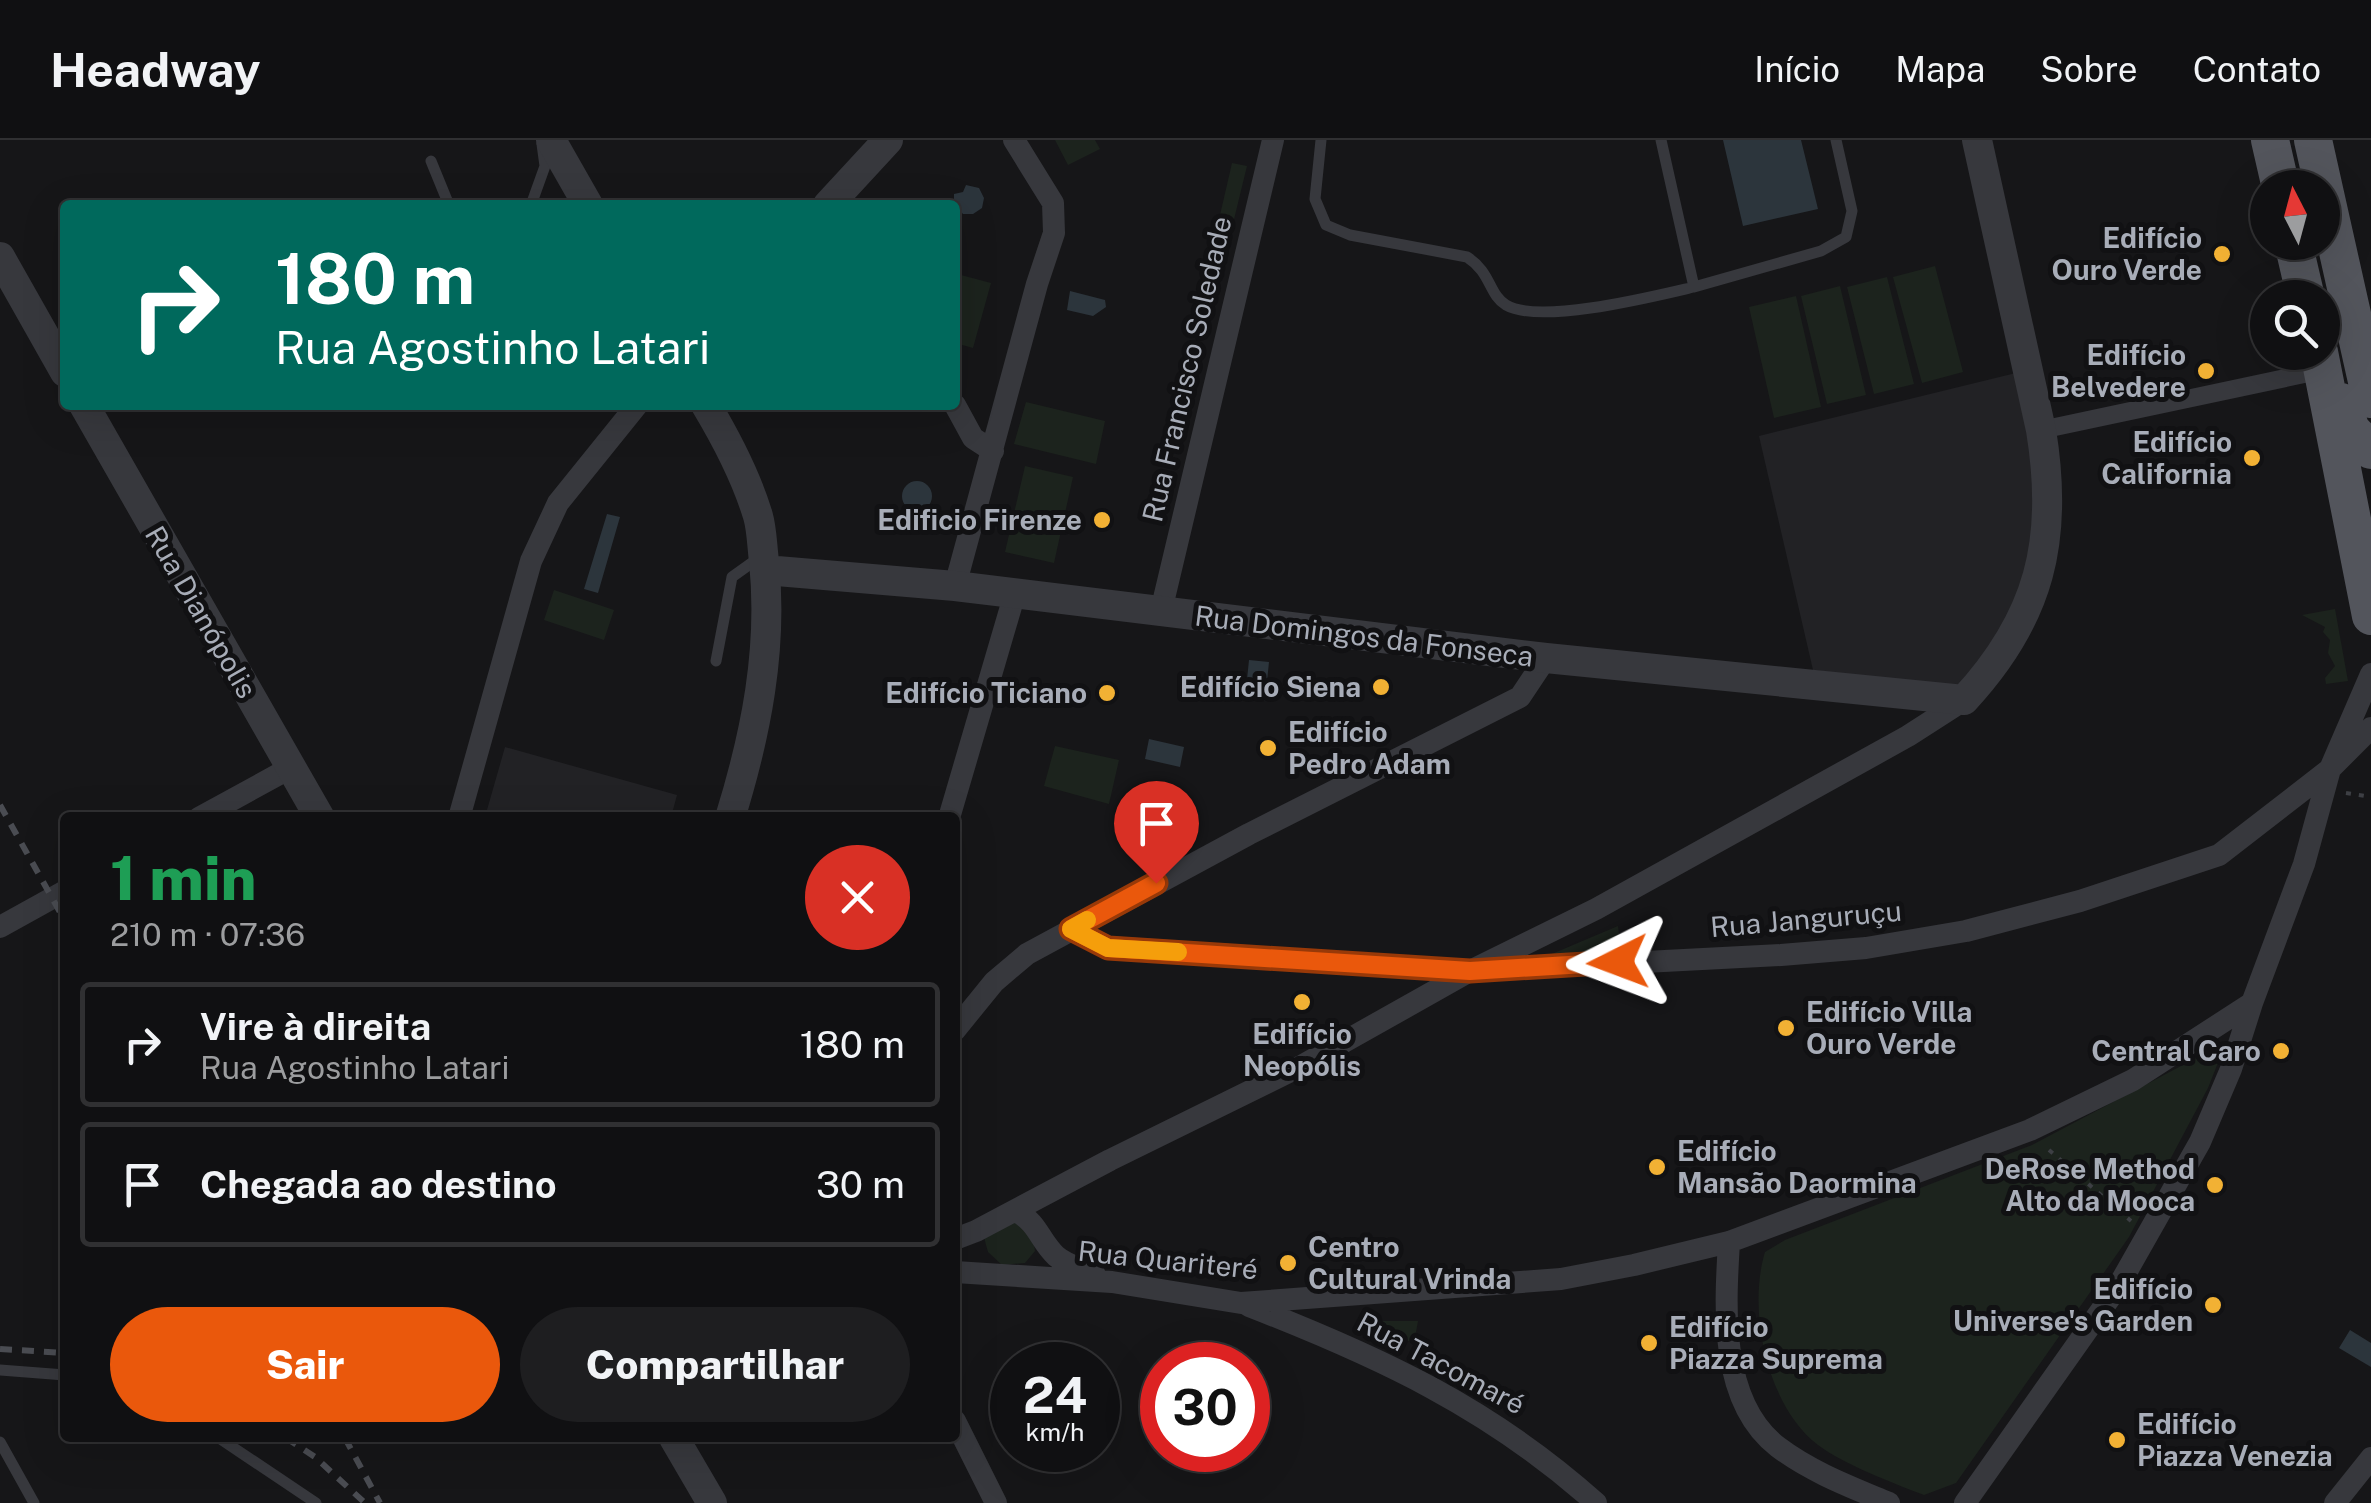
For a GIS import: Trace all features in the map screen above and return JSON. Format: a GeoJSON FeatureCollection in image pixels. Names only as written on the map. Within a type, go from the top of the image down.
{"type":"FeatureCollection","features":[{"type":"Feature","properties":{"kind":"main road"},"geometry":{"type":"LineString","coordinates":[[2270,140],[2300,166]]}},
{"type":"Feature","properties":{"kind":"main road"},"geometry":{"type":"LineString","coordinates":[[2338,260],[2367,358],[2371,399]]}},
{"type":"Feature","properties":{"kind":"main road"},"geometry":{"type":"LineString","coordinates":[[2324,370],[2371,616]]}},
{"type":"Feature","properties":{"kind":"main road"},"geometry":{"type":"LineString","coordinates":[[2335,370],[2344,415],[2371,450]]}},
{"type":"Feature","properties":{"kind":"street"},"geometry":{"type":"LineString","coordinates":[[551,140],[585,200]]}},
{"type":"Feature","properties":{"kind":"street"},"geometry":{"type":"LineString","coordinates":[[837,200],[888,140]]}},
{"type":"Feature","properties":{"kind":"street"},"geometry":{"type":"LineString","coordinates":[[955,586],[1054,234],[1053,203],[1014,140]]}},
{"type":"Feature","properties":{"kind":"street","name":"Rua Francisco Soledade"},"geometry":{"type":"LineString","coordinates":[[1161,611],[1272,140]]}},
{"type":"Feature","properties":{"kind":"street"},"geometry":{"type":"LineString","coordinates":[[1001,1274],[966,1235],[1303,1065],[1470,971],[1596,910],[1908,736],[1964,700],[1989,673],[2014,636],[2032,596],[2048,526],[2049,478],[2042,430],[1977,140]]}},
{"type":"Feature","properties":{"kind":"street"},"geometry":{"type":"LineString","coordinates":[[0,257],[60,363]]}},
{"type":"Feature","properties":{"kind":"street"},"geometry":{"type":"LineString","coordinates":[[2042,430],[2257,370]]}},
{"type":"Feature","properties":{"kind":"street","name":"Rua Dianópolis"},"geometry":{"type":"LineString","coordinates":[[87,410],[316,812]]}},
{"type":"Feature","properties":{"kind":"street"},"geometry":{"type":"LineString","coordinates":[[461,812],[531,561],[558,503],[632,410]]}},
{"type":"Feature","properties":{"kind":"street"},"geometry":{"type":"LineString","coordinates":[[709,410],[743,474],[759,520],[768,616],[751,750],[732,812]]}},
{"type":"Feature","properties":{"kind":"street"},"geometry":{"type":"LineString","coordinates":[[958,410],[974,438],[993,450]]}},
{"type":"Feature","properties":{"kind":"street","name":"Rua Domingos da Fonseca"},"geometry":{"type":"LineString","coordinates":[[764,562],[1546,658],[1964,700]]}},
{"type":"Feature","properties":{"kind":"street"},"geometry":{"type":"LineString","coordinates":[[952,812],[1015,593]]}},
{"type":"Feature","properties":{"kind":"street"},"geometry":{"type":"LineString","coordinates":[[960,1024],[1009,967],[1071,929],[1520,696],[1546,658]]}},
{"type":"Feature","properties":{"kind":"street"},"geometry":{"type":"LineString","coordinates":[[1966,1503],[2119,1285],[2200,1142],[2231,1068],[2304,864],[2328,779],[2371,674]]}},
{"type":"Feature","properties":{"kind":"street","name":"Rua Janguruçu"},"geometry":{"type":"LineString","coordinates":[[1071,929],[1108,948],[1470,971],[1866,948],[1966,931],[2080,901],[2219,855],[2278,810],[2328,779],[2371,728]]}},
{"type":"Feature","properties":{"kind":"street"},"geometry":{"type":"LineString","coordinates":[[210,812],[290,768]]}},
{"type":"Feature","properties":{"kind":"street"},"geometry":{"type":"LineString","coordinates":[[2278,810],[2315,824]]}},
{"type":"Feature","properties":{"kind":"street"},"geometry":{"type":"LineString","coordinates":[[0,926],[60,894]]}},
{"type":"Feature","properties":{"kind":"street","name":"Rua Quariteré"},"geometry":{"type":"LineString","coordinates":[[960,1272],[1112,1282],[1241,1303],[1561,1279],[1729,1242],[2030,1130],[2133,1080],[2252,1002]]}},
{"type":"Feature","properties":{"kind":"street"},"geometry":{"type":"LineString","coordinates":[[1016,1211],[1039,1228],[1052,1252],[1063,1261],[1112,1282]]}},
{"type":"Feature","properties":{"kind":"street"},"geometry":{"type":"LineString","coordinates":[[1729,1242],[1726,1314],[1740,1393],[1754,1420],[1775,1445],[1805,1464],[1889,1503]]}},
{"type":"Feature","properties":{"kind":"street","name":"Rua Tacomaré"},"geometry":{"type":"LineString","coordinates":[[1241,1303],[1351,1346],[1436,1388],[1511,1433],[1596,1503]]}},
{"type":"Feature","properties":{"kind":"street"},"geometry":{"type":"LineString","coordinates":[[960,1430],[996,1503]]}},
{"type":"Feature","properties":{"kind":"street"},"geometry":{"type":"LineString","coordinates":[[676,1442],[712,1503]]}},
{"type":"Feature","properties":{"kind":"street"},"geometry":{"type":"LineString","coordinates":[[2335,1503],[2371,1458]]}},
{"type":"Feature","properties":{"kind":"lane"},"geometry":{"type":"LineString","coordinates":[[532,200],[545,166],[542,140]]}},
{"type":"Feature","properties":{"kind":"lane"},"geometry":{"type":"LineString","coordinates":[[1320,140],[1315,198],[1326,224],[1350,235],[1467,257],[1483,268],[1492,289],[1506,305],[1532,311],[1608,306],[1821,252],[1846,236],[1852,211],[1836,140]]}},
{"type":"Feature","properties":{"kind":"lane"},"geometry":{"type":"LineString","coordinates":[[1661,140],[1694,287]]}},
{"type":"Feature","properties":{"kind":"lane"},"geometry":{"type":"LineString","coordinates":[[431,161],[448,200]]}},
{"type":"Feature","properties":{"kind":"lane"},"geometry":{"type":"LineString","coordinates":[[716,661],[732,576],[764,562]]}},
{"type":"Feature","properties":{"kind":"lane"},"geometry":{"type":"LineString","coordinates":[[0,1370],[60,1376]]}},
{"type":"Feature","properties":{"kind":"lane"},"geometry":{"type":"LineString","coordinates":[[0,1442],[34,1503]]}},
{"type":"Feature","properties":{"kind":"lane"},"geometry":{"type":"LineString","coordinates":[[224,1442],[316,1503]]}},
{"type":"Feature","properties":{"kind":"path"},"geometry":{"type":"LineString","coordinates":[[2328,779],[2371,796]]}},
{"type":"Feature","properties":{"kind":"path"},"geometry":{"type":"LineString","coordinates":[[2050,1150],[2131,1221]]}},
{"type":"Feature","properties":{"kind":"shaded area"},"geometry":{"type":"Polygon","coordinates":[[[1055,140],[1095,140],[1100,149],[1068,165],[1055,140]]]}},
{"type":"Feature","properties":{"kind":"shaded area"},"geometry":{"type":"Polygon","coordinates":[[[1723,140],[1801,140],[1818,209],[1743,226],[1723,140]]]}},
{"type":"Feature","properties":{"kind":"shaded area"},"geometry":{"type":"Polygon","coordinates":[[[1232,163],[1247,166],[1228,244],[1214,241],[1232,163]]]}},
{"type":"Feature","properties":{"kind":"shaded area"},"geometry":{"type":"Polygon","coordinates":[[[966,185],[979,188],[984,198],[982,208],[973,214],[963,214],[960,200],[954,200],[954,194],[963,192],[966,185]]]}},
{"type":"Feature","properties":{"kind":"shaded area"},"geometry":{"type":"Polygon","coordinates":[[[1935,266],[1963,372],[1922,383],[1893,277],[1935,266]]]}},
{"type":"Feature","properties":{"kind":"shaded area"},"geometry":{"type":"Polygon","coordinates":[[[961,275],[991,283],[973,348],[960,344],[961,275]]]}},
{"type":"Feature","properties":{"kind":"shaded area"},"geometry":{"type":"Polygon","coordinates":[[[1887,277],[1914,384],[1874,394],[1847,287],[1887,277]]]}},
{"type":"Feature","properties":{"kind":"shaded area"},"geometry":{"type":"Polygon","coordinates":[[[1840,286],[1866,395],[1827,404],[1801,296],[1840,286]]]}},
{"type":"Feature","properties":{"kind":"shaded area"},"geometry":{"type":"Polygon","coordinates":[[[1070,291],[1105,300],[1106,307],[1093,316],[1067,310],[1070,291]]]}},
{"type":"Feature","properties":{"kind":"shaded area"},"geometry":{"type":"Polygon","coordinates":[[[1796,296],[1821,407],[1774,418],[1749,307],[1796,296]]]}},
{"type":"Feature","properties":{"kind":"shaded area"},"geometry":{"type":"Polygon","coordinates":[[[1185,360],[1200,363],[1185,423],[1172,420],[1185,360]]]}},
{"type":"Feature","properties":{"kind":"shaded area"},"geometry":{"type":"Polygon","coordinates":[[[2020,372],[2041,452],[2036,568],[1966,688],[1813,670],[1759,436],[2020,372]]]}},
{"type":"Feature","properties":{"kind":"shaded area"},"geometry":{"type":"Polygon","coordinates":[[[1026,402],[1105,421],[1096,464],[1014,444],[1026,402]]]}},
{"type":"Feature","properties":{"kind":"shaded area"},"geometry":{"type":"Polygon","coordinates":[[[1025,466],[1073,477],[1054,563],[1005,552],[1025,466]]]}},
{"type":"Feature","properties":{"kind":"shaded area"},"geometry":{"type":"Polygon","coordinates":[[[917,481],[928,485],[932,496],[928,507],[917,511],[906,507],[902,496],[906,485],[917,481]]]}},
{"type":"Feature","properties":{"kind":"shaded area"},"geometry":{"type":"Polygon","coordinates":[[[607,514],[620,517],[598,593],[584,589],[607,514]]]}},
{"type":"Feature","properties":{"kind":"shaded area"},"geometry":{"type":"Polygon","coordinates":[[[554,590],[614,610],[604,640],[544,620],[554,590]]]}},
{"type":"Feature","properties":{"kind":"shaded area"},"geometry":{"type":"Polygon","coordinates":[[[2335,609],[2348,681],[2326,684],[2325,678],[2335,666],[2328,653],[2330,640],[2323,632],[2325,627],[2302,615],[2335,609]]]}},
{"type":"Feature","properties":{"kind":"shaded area"},"geometry":{"type":"Polygon","coordinates":[[[1249,660],[1269,662],[1265,701],[1245,699],[1249,660]]]}},
{"type":"Feature","properties":{"kind":"shaded area"},"geometry":{"type":"Polygon","coordinates":[[[1149,739],[1184,747],[1180,767],[1145,759],[1149,739]]]}},
{"type":"Feature","properties":{"kind":"shaded area"},"geometry":{"type":"Polygon","coordinates":[[[1055,746],[1119,760],[1109,804],[1044,786],[1055,746]]]}},
{"type":"Feature","properties":{"kind":"shaded area"},"geometry":{"type":"Polygon","coordinates":[[[505,747],[677,795],[672,812],[486,812],[505,747]]]}},
{"type":"Feature","properties":{"kind":"shaded area"},"geometry":{"type":"Polygon","coordinates":[[[1618,926],[1621,949],[1547,956],[1618,926]]]}},
{"type":"Feature","properties":{"kind":"shaded area"},"geometry":{"type":"Polygon","coordinates":[[[2213,1049],[2221,1055],[2208,1088],[2129,1237],[1956,1483],[1924,1495],[1841,1459],[1800,1428],[1774,1382],[1760,1329],[1760,1276],[1765,1252],[1785,1240],[2032,1145],[2213,1049]]]}},
{"type":"Feature","properties":{"kind":"shaded area"},"geometry":{"type":"Polygon","coordinates":[[[1015,1219],[1032,1229],[1035,1251],[1025,1263],[1002,1265],[988,1252],[983,1234],[1015,1219]]]}},
{"type":"Feature","properties":{"kind":"shaded area"},"geometry":{"type":"Polygon","coordinates":[[[1355,1321],[1418,1321],[1414,1343],[1355,1321]]]}},
{"type":"Feature","properties":{"kind":"shaded area"},"geometry":{"type":"Polygon","coordinates":[[[2350,1330],[2371,1343],[2371,1367],[2339,1348],[2350,1330]]]}},
{"type":"Feature","properties":{"kind":"railway"},"geometry":{"type":"LineString","coordinates":[[0,805],[60,912]]}},
{"type":"Feature","properties":{"kind":"railway"},"geometry":{"type":"LineString","coordinates":[[0,1349],[60,1353]]}},
{"type":"Feature","properties":{"kind":"railway"},"geometry":{"type":"LineString","coordinates":[[292,1442],[315,1457],[365,1503]]}},
{"type":"Feature","properties":{"kind":"railway"},"geometry":{"type":"LineString","coordinates":[[347,1442],[380,1503]]}},
{"type":"Feature","properties":{"kind":"slow traffic"},"geometry":{"type":"LineString","coordinates":[[1087,920],[1071,929],[1108,948],[1178,952]]}},
{"type":"Feature","properties":{"kind":"place","name":"Edifício Ouro Verde"},"geometry":{"type":"Point","coordinates":[2222,254]}},
{"type":"Feature","properties":{"kind":"place","name":"Edifício Belvedere"},"geometry":{"type":"Point","coordinates":[2206,371]}},
{"type":"Feature","properties":{"kind":"place","name":"Edifício California"},"geometry":{"type":"Point","coordinates":[2252,458]}},
{"type":"Feature","properties":{"kind":"place","name":"Edificio Firenze"},"geometry":{"type":"Point","coordinates":[1102,520]}},
{"type":"Feature","properties":{"kind":"place","name":"Edifício Siena"},"geometry":{"type":"Point","coordinates":[1381,687]}},
{"type":"Feature","properties":{"kind":"place","name":"Edifício Ticiano"},"geometry":{"type":"Point","coordinates":[1107,693]}},
{"type":"Feature","properties":{"kind":"place","name":"Edifício Pedro Adam"},"geometry":{"type":"Point","coordinates":[1268,748]}},
{"type":"Feature","properties":{"kind":"place","name":"Edifício Neopólis"},"geometry":{"type":"Point","coordinates":[1302,1002]}},
{"type":"Feature","properties":{"kind":"place","name":"Edifício Villa Ouro Verde"},"geometry":{"type":"Point","coordinates":[1786,1028]}},
{"type":"Feature","properties":{"kind":"place","name":"Central Caro"},"geometry":{"type":"Point","coordinates":[2281,1051]}},
{"type":"Feature","properties":{"kind":"place","name":"Edifício Mansão Daormina"},"geometry":{"type":"Point","coordinates":[1657,1167]}},
{"type":"Feature","properties":{"kind":"place","name":"DeRose Method Alto da Mooca"},"geometry":{"type":"Point","coordinates":[2215,1185]}},
{"type":"Feature","properties":{"kind":"place","name":"Centro Cultural Vrinda"},"geometry":{"type":"Point","coordinates":[1288,1263]}},
{"type":"Feature","properties":{"kind":"place","name":"Edifício Universe's Garden"},"geometry":{"type":"Point","coordinates":[2213,1305]}},
{"type":"Feature","properties":{"kind":"place","name":"Edifício Piazza Suprema"},"geometry":{"type":"Point","coordinates":[1649,1343]}},
{"type":"Feature","properties":{"kind":"place","name":"Edifício Piazza Venezia"},"geometry":{"type":"Point","coordinates":[2117,1440]}},
{"type":"Feature","properties":{"kind":"route"},"geometry":{"type":"LineString","coordinates":[[1156,883],[1071,929],[1108,948],[1398,968],[1470,971],[1618,962]]}}]}
